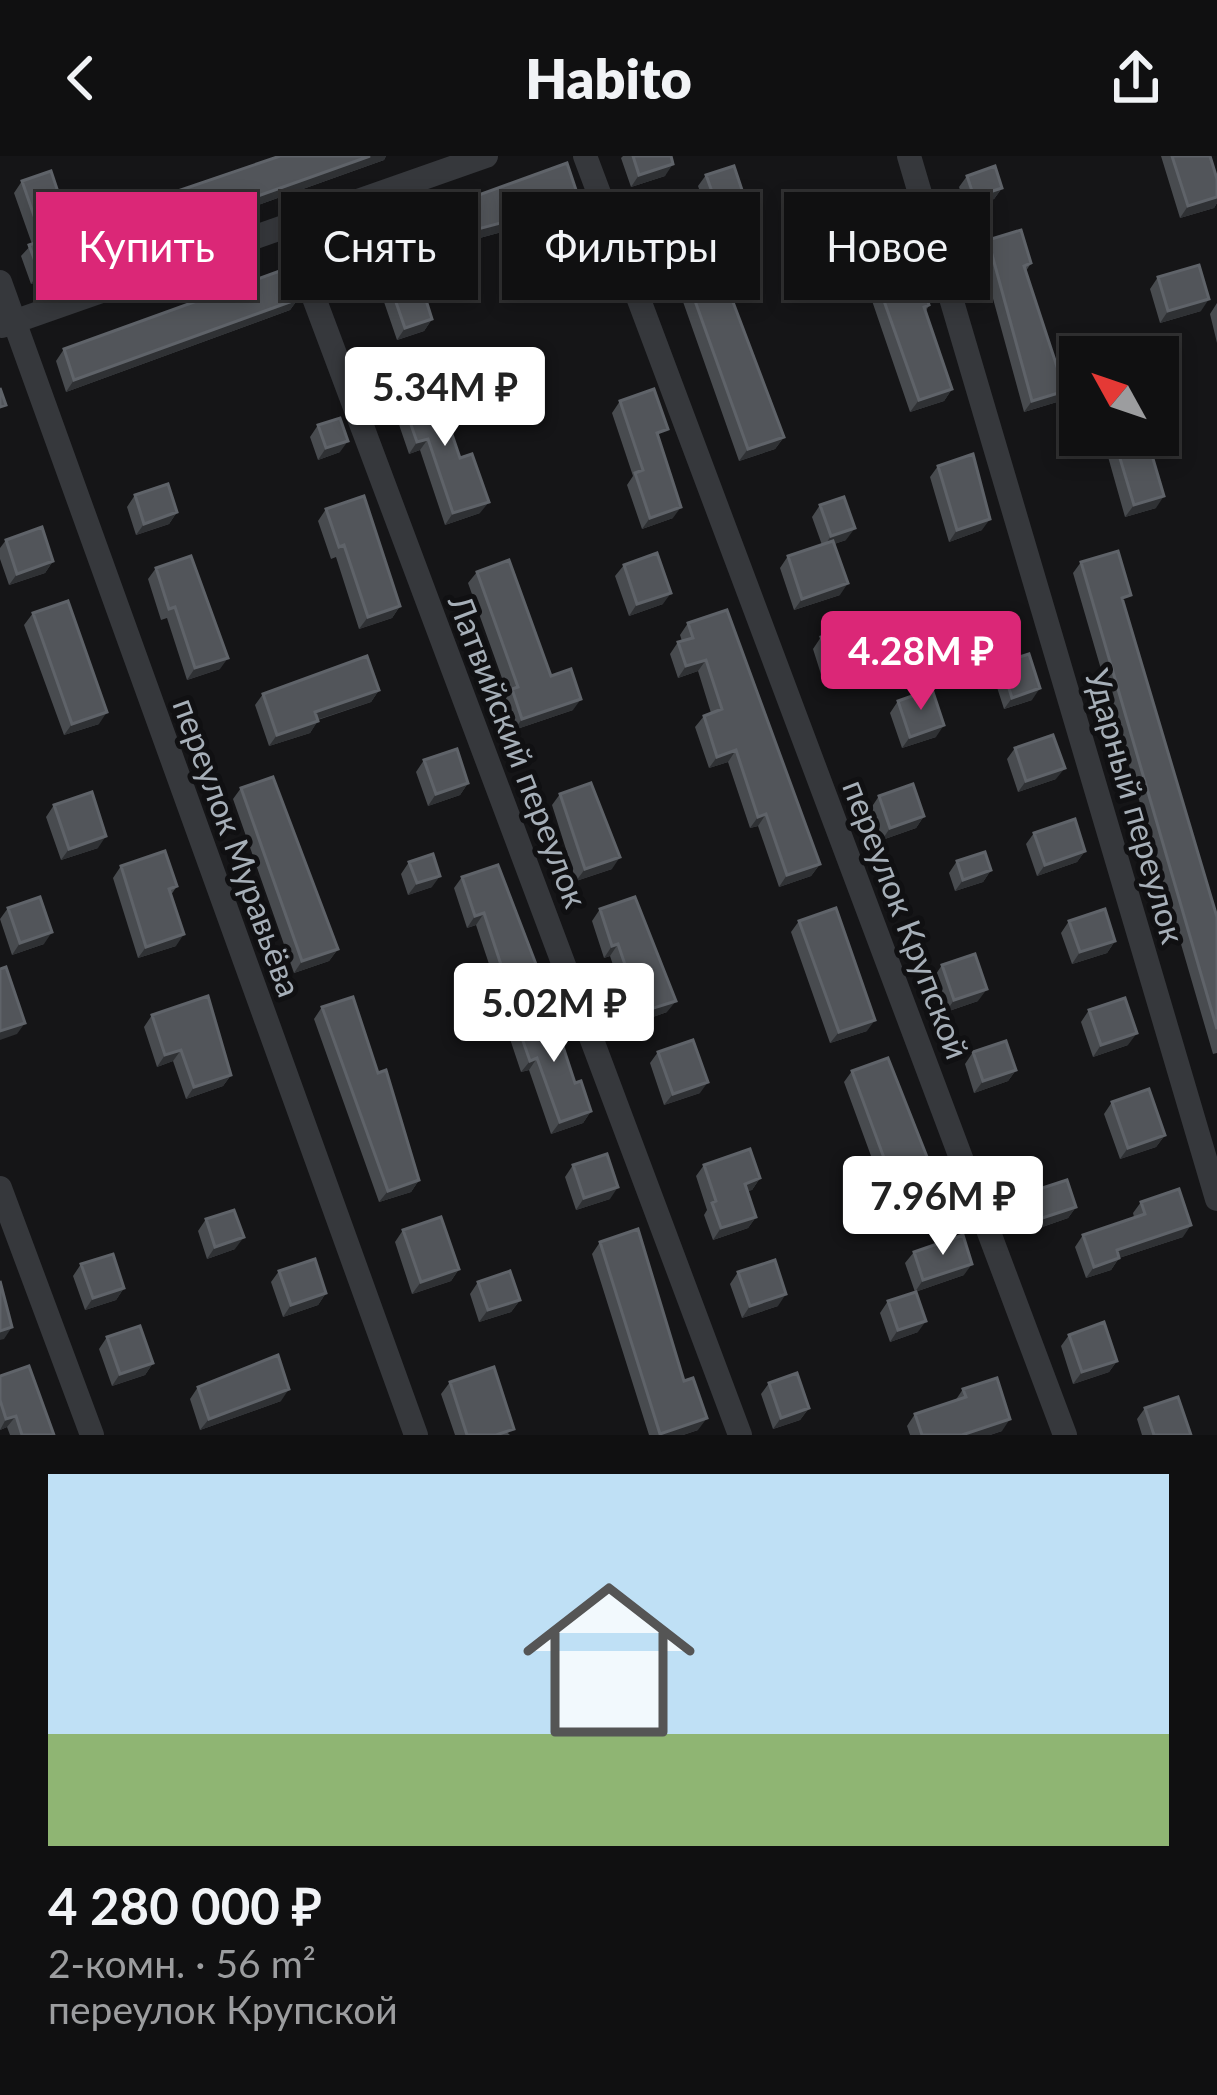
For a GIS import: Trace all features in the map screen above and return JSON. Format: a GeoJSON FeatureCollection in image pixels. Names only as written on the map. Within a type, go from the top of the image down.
{"type":"FeatureCollection","features":[{"type":"Feature","properties":{"kind":"street"},"geometry":{"type":"LineString","coordinates":[[384,192],[486,156]]}},
{"type":"Feature","properties":{"kind":"street","name":"переулок Крупской"},"geometry":{"type":"LineString","coordinates":[[585,156],[1065,1435]]}},
{"type":"Feature","properties":{"kind":"street","name":"Ударный переулок"},"geometry":{"type":"LineString","coordinates":[[909,156],[1217,1199]]}},
{"type":"Feature","properties":{"kind":"street"},"geometry":{"type":"LineString","coordinates":[[7,325],[281,228]]}},
{"type":"Feature","properties":{"kind":"street","name":"переулок Муравьёва"},"geometry":{"type":"LineString","coordinates":[[0,282],[7,325],[416,1435]]}},
{"type":"Feature","properties":{"kind":"street","name":"Латвийский переулок"},"geometry":{"type":"LineString","coordinates":[[315,300],[740,1435]]}},
{"type":"Feature","properties":{"kind":"street"},"geometry":{"type":"LineString","coordinates":[[0,1187],[92,1435]]}},
{"type":"Feature","properties":{"kind":"building"},"geometry":{"type":"Polygon","coordinates":[[[280,156],[370,156],[257,196],[257,192],[175,192],[280,156]]]}},
{"type":"Feature","properties":{"kind":"building"},"geometry":{"type":"Polygon","coordinates":[[[633,156],[671,156],[673,164],[639,175],[633,156]]]}},
{"type":"Feature","properties":{"kind":"building"},"geometry":{"type":"Polygon","coordinates":[[[1172,156],[1210,156],[1217,197],[1188,206],[1172,156]]]}},
{"type":"Feature","properties":{"kind":"building"},"geometry":{"type":"Polygon","coordinates":[[[567,163],[577,192],[502,192],[502,223],[478,229],[478,195],[567,163]]]}},
{"type":"Feature","properties":{"kind":"building"},"geometry":{"type":"Polygon","coordinates":[[[734,166],[743,192],[712,192],[706,175],[734,166]]]}},
{"type":"Feature","properties":{"kind":"building"},"geometry":{"type":"Polygon","coordinates":[[[995,166],[1002,188],[972,192],[967,176],[995,166]]]}},
{"type":"Feature","properties":{"kind":"building"},"geometry":{"type":"Polygon","coordinates":[[[51,171],[58,192],[36,192],[36,221],[22,181],[51,171]]]}},
{"type":"Feature","properties":{"kind":"building"},"geometry":{"type":"Polygon","coordinates":[[[1021,230],[1031,263],[1024,266],[1059,373],[1059,393],[1032,401],[990,239],[1021,230]]]}},
{"type":"Feature","properties":{"kind":"building"},"geometry":{"type":"Polygon","coordinates":[[[1199,265],[1209,299],[1168,311],[1158,277],[1199,265]]]}},
{"type":"Feature","properties":{"kind":"building"},"geometry":{"type":"Polygon","coordinates":[[[281,271],[281,300],[295,300],[74,380],[64,349],[200,300],[257,300],[257,279],[281,271]]]}},
{"type":"Feature","properties":{"kind":"building"},"geometry":{"type":"Polygon","coordinates":[[[395,300],[426,300],[432,319],[405,328],[395,300]]]}},
{"type":"Feature","properties":{"kind":"building"},"geometry":{"type":"Polygon","coordinates":[[[695,300],[732,300],[784,437],[748,449],[695,300]]]}},
{"type":"Feature","properties":{"kind":"building"},"geometry":{"type":"Polygon","coordinates":[[[884,300],[927,300],[929,305],[924,307],[952,389],[919,400],[884,300]]]}},
{"type":"Feature","properties":{"kind":"building"},"geometry":{"type":"Polygon","coordinates":[[[435,384],[460,458],[472,454],[489,502],[453,513],[428,439],[417,442],[401,396],[435,384]]]}},
{"type":"Feature","properties":{"kind":"building"},"geometry":{"type":"Polygon","coordinates":[[[654,389],[668,429],[657,433],[681,507],[650,518],[635,473],[643,470],[620,401],[654,389]]]}},
{"type":"Feature","properties":{"kind":"building"},"geometry":{"type":"Polygon","coordinates":[[[340,418],[348,441],[326,448],[318,425],[340,418]]]}},
{"type":"Feature","properties":{"kind":"building"},"geometry":{"type":"Polygon","coordinates":[[[973,454],[990,519],[957,530],[938,466],[973,454]]]}},
{"type":"Feature","properties":{"kind":"building"},"geometry":{"type":"Polygon","coordinates":[[[1119,456],[1152,456],[1164,496],[1134,505],[1119,456]]]}},
{"type":"Feature","properties":{"kind":"building"},"geometry":{"type":"Polygon","coordinates":[[[168,484],[177,512],[144,524],[135,495],[168,484]]]}},
{"type":"Feature","properties":{"kind":"building"},"geometry":{"type":"Polygon","coordinates":[[[364,496],[400,606],[368,617],[344,545],[339,547],[326,509],[364,496]]]}},
{"type":"Feature","properties":{"kind":"building"},"geometry":{"type":"Polygon","coordinates":[[[844,497],[855,528],[831,536],[820,505],[844,497]]]}},
{"type":"Feature","properties":{"kind":"building"},"geometry":{"type":"Polygon","coordinates":[[[42,527],[53,561],[17,574],[6,540],[42,527]]]}},
{"type":"Feature","properties":{"kind":"building"},"geometry":{"type":"Polygon","coordinates":[[[833,541],[848,583],[802,599],[788,556],[833,541]]]}},
{"type":"Feature","properties":{"kind":"building"},"geometry":{"type":"Polygon","coordinates":[[[1118,551],[1131,595],[1122,598],[1217,917],[1217,1029],[1081,562],[1118,551]]]}},
{"type":"Feature","properties":{"kind":"building"},"geometry":{"type":"Polygon","coordinates":[[[657,553],[671,593],[637,604],[624,565],[657,553]]]}},
{"type":"Feature","properties":{"kind":"building"},"geometry":{"type":"Polygon","coordinates":[[[191,556],[228,658],[195,668],[156,568],[191,556]]]}},
{"type":"Feature","properties":{"kind":"building"},"geometry":{"type":"Polygon","coordinates":[[[509,560],[551,676],[571,669],[581,699],[522,719],[512,689],[518,687],[477,572],[509,560]]]}},
{"type":"Feature","properties":{"kind":"building"},"geometry":{"type":"Polygon","coordinates":[[[68,601],[107,712],[72,724],[33,613],[68,601]]]}},
{"type":"Feature","properties":{"kind":"building"},"geometry":{"type":"Polygon","coordinates":[[[727,610],[820,864],[787,875],[766,814],[758,817],[736,750],[717,757],[704,716],[722,709],[706,660],[686,666],[678,642],[693,638],[688,623],[727,610]]]}},
{"type":"Feature","properties":{"kind":"building"},"geometry":{"type":"Polygon","coordinates":[[[849,627],[861,666],[833,675],[821,637],[849,627]]]}},
{"type":"Feature","properties":{"kind":"building"},"geometry":{"type":"Polygon","coordinates":[[[1029,654],[1040,688],[1012,698],[1001,663],[1029,654]]]}},
{"type":"Feature","properties":{"kind":"building"},"geometry":{"type":"Polygon","coordinates":[[[367,656],[379,690],[315,712],[318,721],[277,735],[263,694],[367,656]]]}},
{"type":"Feature","properties":{"kind":"building"},"geometry":{"type":"Polygon","coordinates":[[[932,689],[944,725],[910,737],[898,701],[932,689]]]}},
{"type":"Feature","properties":{"kind":"building"},"geometry":{"type":"Polygon","coordinates":[[[1053,735],[1065,768],[1026,781],[1015,748],[1053,735]]]}},
{"type":"Feature","properties":{"kind":"building"},"geometry":{"type":"Polygon","coordinates":[[[457,749],[468,783],[436,794],[424,760],[457,749]]]}},
{"type":"Feature","properties":{"kind":"building"},"geometry":{"type":"Polygon","coordinates":[[[273,777],[338,949],[302,961],[241,788],[273,777]]]}},
{"type":"Feature","properties":{"kind":"building"},"geometry":{"type":"Polygon","coordinates":[[[591,783],[620,857],[585,869],[560,794],[591,783]]]}},
{"type":"Feature","properties":{"kind":"building"},"geometry":{"type":"Polygon","coordinates":[[[913,784],[924,816],[890,828],[879,796],[913,784]]]}},
{"type":"Feature","properties":{"kind":"building"},"geometry":{"type":"Polygon","coordinates":[[[92,792],[106,836],[69,849],[54,805],[92,792]]]}},
{"type":"Feature","properties":{"kind":"building"},"geometry":{"type":"Polygon","coordinates":[[[1075,819],[1085,851],[1045,865],[1034,833],[1075,819]]]}},
{"type":"Feature","properties":{"kind":"building"},"geometry":{"type":"Polygon","coordinates":[[[165,851],[177,886],[169,889],[184,934],[146,947],[121,866],[165,851]]]}},
{"type":"Feature","properties":{"kind":"building"},"geometry":{"type":"Polygon","coordinates":[[[985,852],[991,870],[963,880],[957,861],[985,852]]]}},
{"type":"Feature","properties":{"kind":"building"},"geometry":{"type":"Polygon","coordinates":[[[433,854],[440,876],[417,883],[409,862],[433,854]]]}},
{"type":"Feature","properties":{"kind":"building"},"geometry":{"type":"Polygon","coordinates":[[[498,865],[539,972],[507,983],[484,913],[475,916],[462,877],[498,865]]]}},
{"type":"Feature","properties":{"kind":"building"},"geometry":{"type":"Polygon","coordinates":[[[40,897],[52,932],[20,943],[8,908],[40,897]]]}},
{"type":"Feature","properties":{"kind":"building"},"geometry":{"type":"Polygon","coordinates":[[[635,897],[676,1001],[641,1012],[618,944],[612,946],[600,909],[635,897]]]}},
{"type":"Feature","properties":{"kind":"building"},"geometry":{"type":"Polygon","coordinates":[[[836,908],[875,1020],[839,1032],[799,921],[836,908]]]}},
{"type":"Feature","properties":{"kind":"building"},"geometry":{"type":"Polygon","coordinates":[[[1105,909],[1115,941],[1080,952],[1069,921],[1105,909]]]}},
{"type":"Feature","properties":{"kind":"building"},"geometry":{"type":"Polygon","coordinates":[[[975,954],[987,989],[954,1000],[942,965],[975,954]]]}},
{"type":"Feature","properties":{"kind":"building"},"geometry":{"type":"Polygon","coordinates":[[[6,967],[25,1023],[0,1031],[0,969],[6,967]]]}},
{"type":"Feature","properties":{"kind":"building"},"geometry":{"type":"Polygon","coordinates":[[[208,996],[231,1075],[194,1087],[181,1050],[165,1055],[152,1015],[208,996]]]}},
{"type":"Feature","properties":{"kind":"building"},"geometry":{"type":"Polygon","coordinates":[[[353,997],[378,1073],[386,1070],[419,1180],[388,1191],[322,1007],[353,997]]]}},
{"type":"Feature","properties":{"kind":"building"},"geometry":{"type":"Polygon","coordinates":[[[1125,998],[1137,1033],[1101,1045],[1089,1010],[1125,998]]]}},
{"type":"Feature","properties":{"kind":"building"},"geometry":{"type":"Polygon","coordinates":[[[551,1010],[575,1083],[581,1081],[591,1111],[560,1122],[537,1058],[530,1061],[516,1021],[551,1010]]]}},
{"type":"Feature","properties":{"kind":"building"},"geometry":{"type":"Polygon","coordinates":[[[693,1040],[708,1082],[673,1094],[658,1052],[693,1040]]]}},
{"type":"Feature","properties":{"kind":"building"},"geometry":{"type":"Polygon","coordinates":[[[1006,1041],[1016,1070],[983,1081],[973,1052],[1006,1041]]]}},
{"type":"Feature","properties":{"kind":"building"},"geometry":{"type":"Polygon","coordinates":[[[888,1058],[933,1172],[894,1185],[852,1071],[888,1058]]]}},
{"type":"Feature","properties":{"kind":"building"},"geometry":{"type":"Polygon","coordinates":[[[1149,1089],[1165,1135],[1128,1148],[1112,1102],[1149,1089]]]}},
{"type":"Feature","properties":{"kind":"building"},"geometry":{"type":"Polygon","coordinates":[[[750,1149],[760,1178],[745,1184],[756,1217],[721,1228],[704,1165],[750,1149]]]}},
{"type":"Feature","properties":{"kind":"building"},"geometry":{"type":"Polygon","coordinates":[[[607,1154],[618,1187],[584,1198],[573,1165],[607,1154]]]}},
{"type":"Feature","properties":{"kind":"building"},"geometry":{"type":"Polygon","coordinates":[[[1067,1180],[1076,1207],[1036,1220],[1027,1193],[1067,1180]]]}},
{"type":"Feature","properties":{"kind":"building"},"geometry":{"type":"Polygon","coordinates":[[[1179,1189],[1191,1225],[1117,1250],[1119,1258],[1094,1267],[1083,1235],[1145,1214],[1141,1202],[1179,1189]]]}},
{"type":"Feature","properties":{"kind":"building"},"geometry":{"type":"Polygon","coordinates":[[[234,1210],[244,1237],[215,1247],[206,1219],[234,1210]]]}},
{"type":"Feature","properties":{"kind":"building"},"geometry":{"type":"Polygon","coordinates":[[[441,1217],[459,1269],[421,1282],[403,1230],[441,1217]]]}},
{"type":"Feature","properties":{"kind":"building"},"geometry":{"type":"Polygon","coordinates":[[[638,1229],[684,1381],[693,1378],[707,1418],[660,1434],[600,1242],[638,1229]]]}},
{"type":"Feature","properties":{"kind":"building"},"geometry":{"type":"Polygon","coordinates":[[[963,1235],[972,1264],[923,1280],[914,1252],[963,1235]]]}},
{"type":"Feature","properties":{"kind":"building"},"geometry":{"type":"Polygon","coordinates":[[[113,1254],[124,1288],[93,1298],[81,1264],[113,1254]]]}},
{"type":"Feature","properties":{"kind":"building"},"geometry":{"type":"Polygon","coordinates":[[[315,1259],[326,1293],[291,1305],[279,1271],[315,1259]]]}},
{"type":"Feature","properties":{"kind":"building"},"geometry":{"type":"Polygon","coordinates":[[[775,1260],[786,1294],[750,1306],[738,1272],[775,1260]]]}},
{"type":"Feature","properties":{"kind":"building"},"geometry":{"type":"Polygon","coordinates":[[[510,1271],[520,1300],[488,1310],[478,1282],[510,1271]]]}},
{"type":"Feature","properties":{"kind":"building"},"geometry":{"type":"Polygon","coordinates":[[[0,1281],[12,1327],[0,1331],[0,1281]]]}},
{"type":"Feature","properties":{"kind":"building"},"geometry":{"type":"Polygon","coordinates":[[[916,1292],[926,1321],[898,1330],[888,1301],[916,1292]]]}},
{"type":"Feature","properties":{"kind":"building"},"geometry":{"type":"Polygon","coordinates":[[[1104,1322],[1117,1361],[1082,1372],[1069,1335],[1104,1322]]]}},
{"type":"Feature","properties":{"kind":"building"},"geometry":{"type":"Polygon","coordinates":[[[140,1326],[153,1363],[120,1374],[107,1337],[140,1326]]]}},
{"type":"Feature","properties":{"kind":"building"},"geometry":{"type":"Polygon","coordinates":[[[278,1355],[289,1389],[209,1419],[198,1387],[278,1355]]]}},
{"type":"Feature","properties":{"kind":"building"},"geometry":{"type":"Polygon","coordinates":[[[29,1366],[54,1435],[22,1435],[16,1416],[6,1419],[0,1376],[29,1366]]]}},
{"type":"Feature","properties":{"kind":"building"},"geometry":{"type":"Polygon","coordinates":[[[494,1367],[514,1429],[496,1435],[467,1435],[450,1382],[494,1367]]]}},
{"type":"Feature","properties":{"kind":"building"},"geometry":{"type":"Polygon","coordinates":[[[797,1373],[809,1408],[781,1418],[769,1383],[797,1373]]]}},
{"type":"Feature","properties":{"kind":"building"},"geometry":{"type":"Polygon","coordinates":[[[997,1378],[1010,1419],[962,1435],[922,1435],[915,1414],[966,1397],[963,1389],[997,1378]]]}},
{"type":"Feature","properties":{"kind":"building"},"geometry":{"type":"Polygon","coordinates":[[[1178,1397],[1191,1435],[1154,1435],[1145,1408],[1178,1397]]]}}]}
